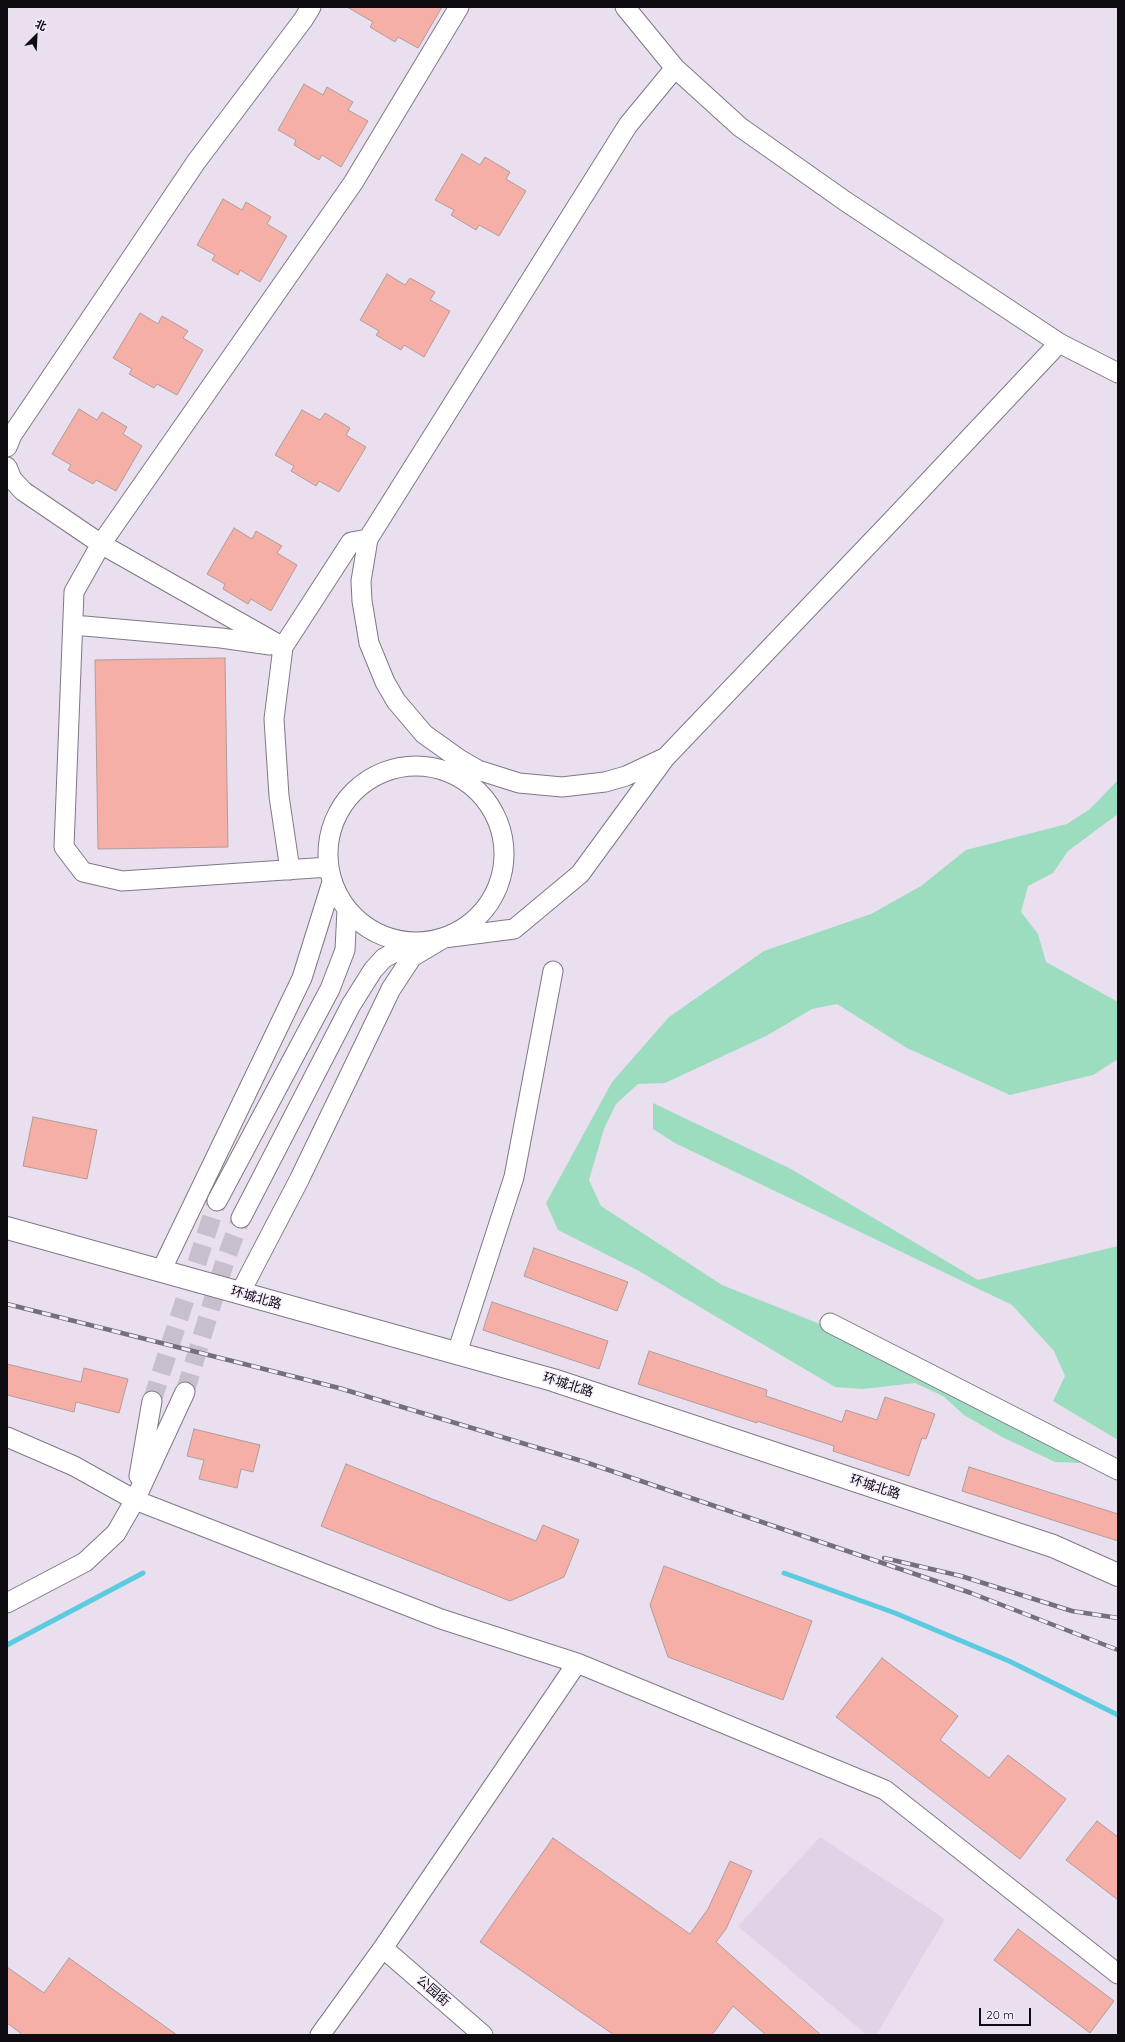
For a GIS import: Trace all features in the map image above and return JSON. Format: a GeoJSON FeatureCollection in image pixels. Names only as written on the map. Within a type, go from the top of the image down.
{"type":"FeatureCollection","features":[{"type":"Feature","properties":{"kind":"main road","name":"环城北路"},"geometry":{"type":"LineString","coordinates":[[7,1228],[553,1380],[1038,1541],[1118,1575]]}},
{"type":"Feature","properties":{"kind":"street"},"geometry":{"type":"LineString","coordinates":[[7,447],[12,434],[196,162],[303,20],[311,7]]}},
{"type":"Feature","properties":{"kind":"street"},"geometry":{"type":"LineString","coordinates":[[331,874],[290,870],[122,881],[83,872],[64,847],[74,625],[74,592],[101,544],[353,183],[459,7]]}},
{"type":"Feature","properties":{"kind":"street"},"geometry":{"type":"LineString","coordinates":[[625,7],[675,68],[740,127],[845,202],[1058,343],[1118,373]]}},
{"type":"Feature","properties":{"kind":"street"},"geometry":{"type":"LineString","coordinates":[[665,758],[626,776],[605,782],[577,786],[541,786],[519,783],[478,770],[459,759],[435,743],[409,718],[385,682],[369,643],[362,601],[361,580],[368,539],[628,125],[675,68]]}},
{"type":"Feature","properties":{"kind":"street"},"geometry":{"type":"LineString","coordinates":[[331,874],[339,896],[347,909],[370,929],[391,938],[414,942],[514,929],[580,874],[665,758],[894,519],[1058,343]]}},
{"type":"Feature","properties":{"kind":"street"},"geometry":{"type":"LineString","coordinates":[[7,467],[12,479],[23,491],[101,544],[283,647]]}},
{"type":"Feature","properties":{"kind":"street"},"geometry":{"type":"LineString","coordinates":[[290,870],[279,796],[274,719],[283,647],[351,542],[368,539]]}},
{"type":"Feature","properties":{"kind":"street"},"geometry":{"type":"LineString","coordinates":[[74,625],[221,638],[283,647]]}},
{"type":"Feature","properties":{"kind":"street"},"geometry":{"type":"LineString","coordinates":[[161,1271],[302,978],[331,874],[330,836],[334,822],[350,796],[374,777],[403,767],[459,759]]}},
{"type":"Feature","properties":{"kind":"street"},"geometry":{"type":"LineString","coordinates":[[418,766],[434,768],[462,779],[486,800],[494,812]]}},
{"type":"Feature","properties":{"kind":"street"},"geometry":{"type":"LineString","coordinates":[[240,1293],[299,1180],[391,989],[412,957],[444,938],[459,932],[477,918],[492,900],[499,887],[505,857],[500,826],[478,770]]}},
{"type":"Feature","properties":{"kind":"street"},"geometry":{"type":"LineString","coordinates":[[217,1201],[330,990],[345,950],[347,909]]}},
{"type":"Feature","properties":{"kind":"street"},"geometry":{"type":"LineString","coordinates":[[241,1218],[351,1005],[373,970],[384,958],[414,942]]}},
{"type":"Feature","properties":{"kind":"street"},"geometry":{"type":"LineString","coordinates":[[457,1353],[514,1177],[553,971]]}},
{"type":"Feature","properties":{"kind":"street"},"geometry":{"type":"LineString","coordinates":[[830,1323],[1118,1470]]}},
{"type":"Feature","properties":{"kind":"street"},"geometry":{"type":"LineString","coordinates":[[7,1603],[85,1562],[116,1533],[135,1500],[185,1392]]}},
{"type":"Feature","properties":{"kind":"street"},"geometry":{"type":"LineString","coordinates":[[135,1500],[152,1401]]}},
{"type":"Feature","properties":{"kind":"street"},"geometry":{"type":"LineString","coordinates":[[7,1437],[74,1466],[135,1500],[441,1619],[578,1663],[885,1790],[1118,1974]]}},
{"type":"Feature","properties":{"kind":"street"},"geometry":{"type":"LineString","coordinates":[[320,2035],[383,1948],[578,1663]]}},
{"type":"Feature","properties":{"kind":"street","name":"公园街"},"geometry":{"type":"LineString","coordinates":[[383,1948],[483,2035]]}},
{"type":"Feature","properties":{"kind":"shaded area"},"geometry":{"type":"Polygon","coordinates":[[[820,1837],[945,1919],[876,2035],[867,2035],[738,1926],[820,1837]]]}},
{"type":"Feature","properties":{"kind":"green space"},"geometry":{"type":"Polygon","coordinates":[[[1118,780],[1118,814],[1068,851],[1053,873],[1028,886],[1021,912],[1038,934],[1046,962],[1118,1002],[1118,1059],[1093,1075],[1010,1095],[907,1048],[837,1004],[812,1009],[766,1036],[665,1083],[638,1084],[616,1104],[604,1129],[589,1180],[601,1206],[722,1285],[830,1328],[1074,1453],[1081,1463],[1055,1462],[1002,1437],[964,1415],[943,1396],[915,1383],[863,1389],[835,1387],[639,1271],[558,1230],[546,1203],[612,1082],[669,1017],[764,951],[871,914],[921,886],[966,850],[1067,824],[1090,809],[1118,780]]]}},
{"type":"Feature","properties":{"kind":"green space"},"geometry":{"type":"Polygon","coordinates":[[[653,1103],[791,1169],[978,1280],[1118,1246],[1118,1440],[1053,1401],[1065,1376],[1054,1351],[1012,1305],[675,1143],[653,1129],[653,1103]]]}},
{"type":"Feature","properties":{"kind":"building"},"geometry":{"type":"Polygon","coordinates":[[[347,7],[442,7],[418,48],[398,37],[395,42],[370,27],[373,22],[347,7]]]}},
{"type":"Feature","properties":{"kind":"building"},"geometry":{"type":"Polygon","coordinates":[[[304,84],[323,95],[327,87],[353,102],[348,110],[368,121],[341,167],[322,155],[319,160],[294,145],[296,140],[278,130],[304,84]]]}},
{"type":"Feature","properties":{"kind":"building"},"geometry":{"type":"Polygon","coordinates":[[[462,154],[480,165],[485,157],[510,172],[506,179],[526,191],[499,236],[479,225],[476,230],[451,215],[454,210],[435,200],[462,154]]]}},
{"type":"Feature","properties":{"kind":"building"},"geometry":{"type":"Polygon","coordinates":[[[223,199],[242,210],[246,202],[271,217],[267,224],[287,236],[260,282],[240,270],[238,275],[212,260],[215,255],[197,245],[223,199]]]}},
{"type":"Feature","properties":{"kind":"building"},"geometry":{"type":"Polygon","coordinates":[[[387,274],[405,285],[410,278],[435,292],[430,300],[450,311],[424,357],[404,345],[401,350],[376,335],[379,331],[360,320],[387,274]]]}},
{"type":"Feature","properties":{"kind":"building"},"geometry":{"type":"Polygon","coordinates":[[[140,313],[158,324],[162,316],[188,331],[183,338],[203,350],[177,395],[157,384],[154,388],[129,374],[132,369],[113,358],[140,313]]]}},
{"type":"Feature","properties":{"kind":"building"},"geometry":{"type":"Polygon","coordinates":[[[79,409],[97,420],[102,412],[127,427],[123,434],[142,446],[116,491],[96,480],[93,484],[68,470],[71,465],[52,454],[79,409]]]}},
{"type":"Feature","properties":{"kind":"building"},"geometry":{"type":"Polygon","coordinates":[[[302,410],[320,420],[325,413],[350,428],[346,435],[366,447],[339,492],[319,481],[316,486],[291,471],[294,466],[275,455],[302,410]]]}},
{"type":"Feature","properties":{"kind":"building"},"geometry":{"type":"Polygon","coordinates":[[[234,528],[252,539],[256,531],[282,546],[277,553],[297,565],[271,611],[251,599],[248,604],[223,589],[225,584],[207,574],[234,528]]]}},
{"type":"Feature","properties":{"kind":"building"},"geometry":{"type":"Polygon","coordinates":[[[225,658],[228,847],[98,849],[95,660],[225,658]]]}},
{"type":"Feature","properties":{"kind":"building"},"geometry":{"type":"Polygon","coordinates":[[[33,1117],[97,1130],[87,1179],[23,1166],[33,1117]]]}},
{"type":"Feature","properties":{"kind":"building"},"geometry":{"type":"Polygon","coordinates":[[[534,1248],[628,1282],[617,1311],[524,1276],[534,1248]]]}},
{"type":"Feature","properties":{"kind":"building"},"geometry":{"type":"Polygon","coordinates":[[[492,1302],[608,1341],[599,1369],[483,1330],[492,1302]]]}},
{"type":"Feature","properties":{"kind":"building"},"geometry":{"type":"Polygon","coordinates":[[[649,1351],[767,1390],[766,1396],[842,1422],[846,1410],[877,1420],[885,1397],[935,1414],[926,1439],[922,1438],[909,1476],[833,1451],[834,1446],[757,1421],[757,1423],[638,1384],[649,1351]]]}},
{"type":"Feature","properties":{"kind":"building"},"geometry":{"type":"Polygon","coordinates":[[[7,1364],[81,1382],[84,1368],[128,1379],[119,1413],[76,1402],[74,1412],[7,1395],[7,1364]]]}},
{"type":"Feature","properties":{"kind":"building"},"geometry":{"type":"Polygon","coordinates":[[[194,1429],[260,1445],[253,1472],[241,1469],[237,1488],[199,1479],[204,1460],[187,1456],[194,1429]]]}},
{"type":"Feature","properties":{"kind":"building"},"geometry":{"type":"Polygon","coordinates":[[[346,1464],[536,1541],[543,1525],[579,1540],[564,1577],[510,1601],[321,1526],[346,1464]]]}},
{"type":"Feature","properties":{"kind":"building"},"geometry":{"type":"Polygon","coordinates":[[[969,1467],[1118,1514],[1118,1541],[962,1491],[969,1467]]]}},
{"type":"Feature","properties":{"kind":"building"},"geometry":{"type":"Polygon","coordinates":[[[664,1566],[812,1621],[783,1700],[668,1657],[650,1605],[664,1566]]]}},
{"type":"Feature","properties":{"kind":"building"},"geometry":{"type":"Polygon","coordinates":[[[882,1658],[958,1716],[940,1740],[989,1778],[1008,1755],[1066,1799],[1020,1859],[836,1717],[882,1658]]]}},
{"type":"Feature","properties":{"kind":"building"},"geometry":{"type":"Polygon","coordinates":[[[1097,1821],[1118,1837],[1118,1900],[1066,1860],[1097,1821]]]}},
{"type":"Feature","properties":{"kind":"building"},"geometry":{"type":"Polygon","coordinates":[[[553,1838],[690,1934],[708,1909],[730,1861],[752,1871],[726,1929],[716,1942],[821,2035],[766,2035],[733,2006],[712,2035],[614,2035],[480,1942],[553,1838]]]}},
{"type":"Feature","properties":{"kind":"building"},"geometry":{"type":"Polygon","coordinates":[[[1018,1929],[1114,2001],[1090,2033],[994,1960],[1018,1929]]]}},
{"type":"Feature","properties":{"kind":"building"},"geometry":{"type":"Polygon","coordinates":[[[69,1958],[177,2035],[23,2035],[7,2023],[7,1967],[44,1993],[69,1958]]]}},
{"type":"Feature","properties":{"kind":"waterway"},"geometry":{"type":"LineString","coordinates":[[7,1645],[143,1573]]}},
{"type":"Feature","properties":{"kind":"waterway"},"geometry":{"type":"LineString","coordinates":[[784,1573],[895,1613],[1009,1661],[1118,1715]]}},
{"type":"Feature","properties":{"kind":"tunnel"},"geometry":{"type":"LineString","coordinates":[[152,1401],[217,1201]]}},
{"type":"Feature","properties":{"kind":"tunnel"},"geometry":{"type":"LineString","coordinates":[[185,1392],[225,1261],[241,1218]]}},
{"type":"Feature","properties":{"kind":"railway"},"geometry":{"type":"LineString","coordinates":[[7,1304],[339,1388],[585,1462],[971,1593],[1118,1650]]}},
{"type":"Feature","properties":{"kind":"railway"},"geometry":{"type":"LineString","coordinates":[[884,1558],[961,1576],[1072,1611],[1118,1618]]}}]}
